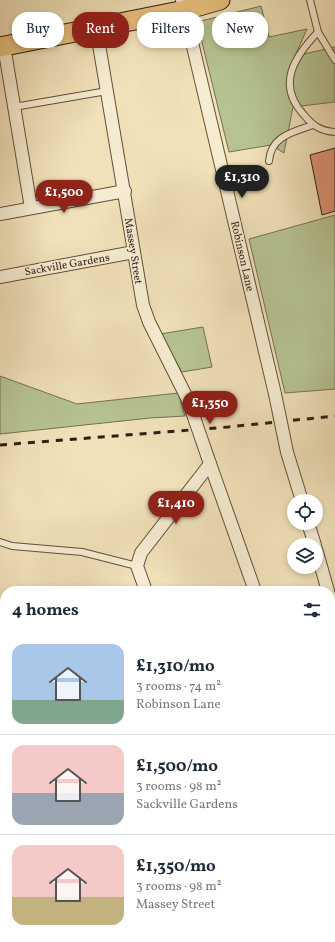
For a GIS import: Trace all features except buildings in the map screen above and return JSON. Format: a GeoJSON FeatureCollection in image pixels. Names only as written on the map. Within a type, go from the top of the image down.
{"type":"FeatureCollection","features":[{"type":"Feature","properties":{"kind":"highway"},"geometry":{"type":"LineString","coordinates":[[129,19],[184,5],[220,0]]}},
{"type":"Feature","properties":{"kind":"highway"},"geometry":{"type":"LineString","coordinates":[[2,46],[72,32]]}},
{"type":"Feature","properties":{"kind":"street","name":"Robinson Lane"},"geometry":{"type":"LineString","coordinates":[[184,5],[275,394],[287,452],[300,494]]}},
{"type":"Feature","properties":{"kind":"street"},"geometry":{"type":"LineString","coordinates":[[2,46],[31,208]]}},
{"type":"Feature","properties":{"kind":"street","name":"Massey Street"},"geometry":{"type":"LineString","coordinates":[[100,48],[143,305],[149,322],[188,400],[253,586]]}},
{"type":"Feature","properties":{"kind":"street"},"geometry":{"type":"LineString","coordinates":[[0,214],[124,191]]}},
{"type":"Feature","properties":{"kind":"street","name":"Sackville Gardens"},"geometry":{"type":"LineString","coordinates":[[0,277],[134,252]]}},
{"type":"Feature","properties":{"kind":"street"},"geometry":{"type":"LineString","coordinates":[[144,586],[137,566],[142,552],[209,461]]}},
{"type":"Feature","properties":{"kind":"street"},"geometry":{"type":"LineString","coordinates":[[323,574],[327,586]]}},
{"type":"Feature","properties":{"kind":"lane"},"geometry":{"type":"LineString","coordinates":[[310,0],[318,32],[335,60]]}},
{"type":"Feature","properties":{"kind":"lane"},"geometry":{"type":"LineString","coordinates":[[318,32],[305,46],[293,64],[289,80],[292,99],[313,125],[324,131],[335,132]]}},
{"type":"Feature","properties":{"kind":"lane"},"geometry":{"type":"LineString","coordinates":[[14,107],[107,91]]}},
{"type":"Feature","properties":{"kind":"lane"},"geometry":{"type":"LineString","coordinates":[[269,161],[270,150],[278,140],[313,125]]}},
{"type":"Feature","properties":{"kind":"lane"},"geometry":{"type":"LineString","coordinates":[[0,542],[12,546],[82,552],[137,566]]}},
{"type":"Feature","properties":{"kind":"green space"},"geometry":{"type":"Polygon","coordinates":[[[261,6],[263,12],[237,12],[261,6]]]}},
{"type":"Feature","properties":{"kind":"green space"},"geometry":{"type":"Polygon","coordinates":[[[212,18],[212,48],[268,48],[268,33],[269,37],[307,29],[295,56],[335,47],[335,102],[293,107],[284,153],[271,145],[229,152],[203,48],[204,20],[212,18]]]}},
{"type":"Feature","properties":{"kind":"green space"},"geometry":{"type":"Polygon","coordinates":[[[335,215],[335,389],[285,393],[249,239],[335,215]]]}},
{"type":"Feature","properties":{"kind":"green space"},"geometry":{"type":"Polygon","coordinates":[[[203,327],[212,367],[182,372],[160,334],[203,327]]]}},
{"type":"Feature","properties":{"kind":"green space"},"geometry":{"type":"Polygon","coordinates":[[[0,376],[77,404],[178,393],[185,416],[150,418],[0,434],[0,376]]]}},
{"type":"Feature","properties":{"kind":"railway"},"geometry":{"type":"LineString","coordinates":[[0,445],[228,427],[335,416]]}}]}
